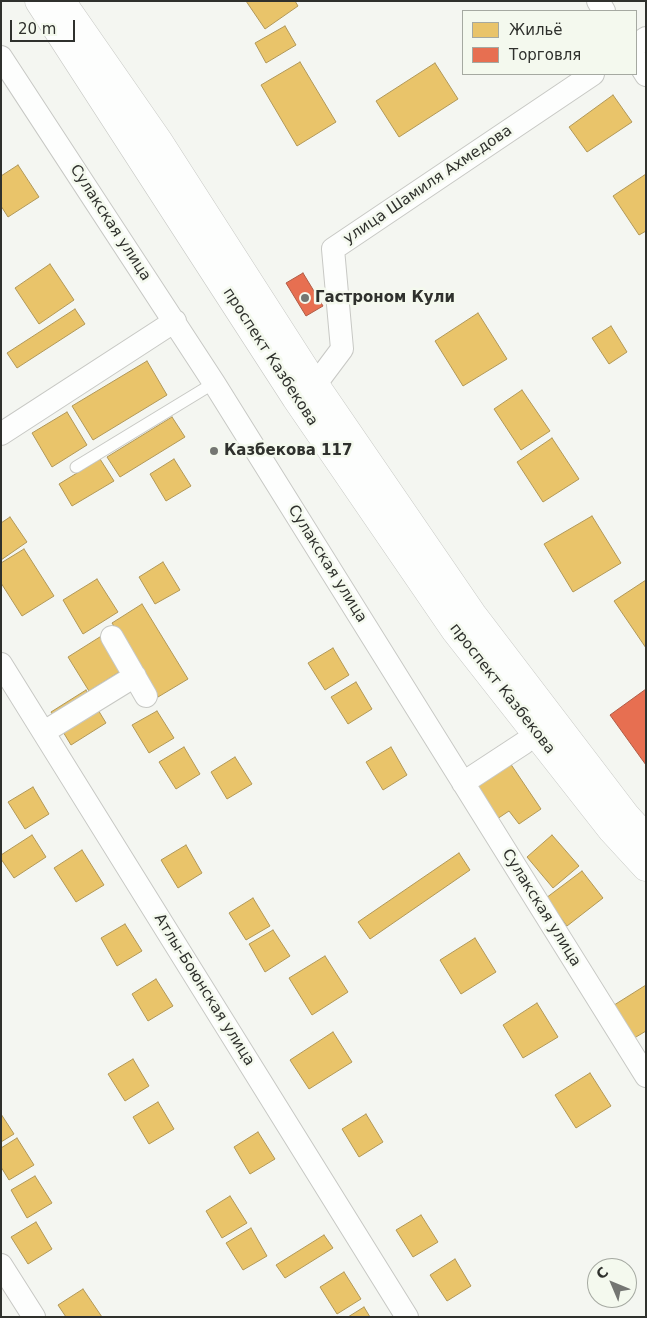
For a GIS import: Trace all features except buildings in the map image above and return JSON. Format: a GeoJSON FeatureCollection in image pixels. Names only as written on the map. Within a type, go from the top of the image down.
{"type":"FeatureCollection","features":[{"type":"Feature","properties":{"kind":"highway","name":"проспект Казбекова"},"geometry":{"type":"LineString","coordinates":[[39,1],[296,398],[455,630],[612,830],[646,867]]}},
{"type":"Feature","properties":{"kind":"highway","name":"проспект Казбекова"},"geometry":{"type":"LineString","coordinates":[[61,1],[159,142],[315,385],[472,614],[626,816],[646,838]]}},
{"type":"Feature","properties":{"kind":"street","name":"Сулакская улица"},"geometry":{"type":"LineString","coordinates":[[1,57],[214,383],[646,1076]]}},
{"type":"Feature","properties":{"kind":"street"},"geometry":{"type":"LineString","coordinates":[[637,61],[646,76]]}},
{"type":"Feature","properties":{"kind":"street","name":"улица Шамиля Ахмедова"},"geometry":{"type":"LineString","coordinates":[[315,385],[342,349],[333,249],[592,75]]}},
{"type":"Feature","properties":{"kind":"street"},"geometry":{"type":"LineString","coordinates":[[1,434],[174,321]]}},
{"type":"Feature","properties":{"kind":"street"},"geometry":{"type":"LineString","coordinates":[[112,637],[146,696]]}},
{"type":"Feature","properties":{"kind":"street","name":"Атлы-Боюнская улица"},"geometry":{"type":"LineString","coordinates":[[1,664],[407,1317]]}},
{"type":"Feature","properties":{"kind":"street"},"geometry":{"type":"LineString","coordinates":[[44,732],[135,676]]}},
{"type":"Feature","properties":{"kind":"street"},"geometry":{"type":"LineString","coordinates":[[463,783],[524,743]]}},
{"type":"Feature","properties":{"kind":"street"},"geometry":{"type":"LineString","coordinates":[[1,1266],[34,1317]]}},
{"type":"Feature","properties":{"kind":"lane"},"geometry":{"type":"LineString","coordinates":[[76,467],[214,383]]}},
{"type":"Feature","properties":{"kind":"place","name":"Гастроном Кули"},"geometry":{"type":"Point","coordinates":[305,298]}},
{"type":"Feature","properties":{"kind":"place","name":"Казбекова 117"},"geometry":{"type":"Point","coordinates":[214,451]}}]}
